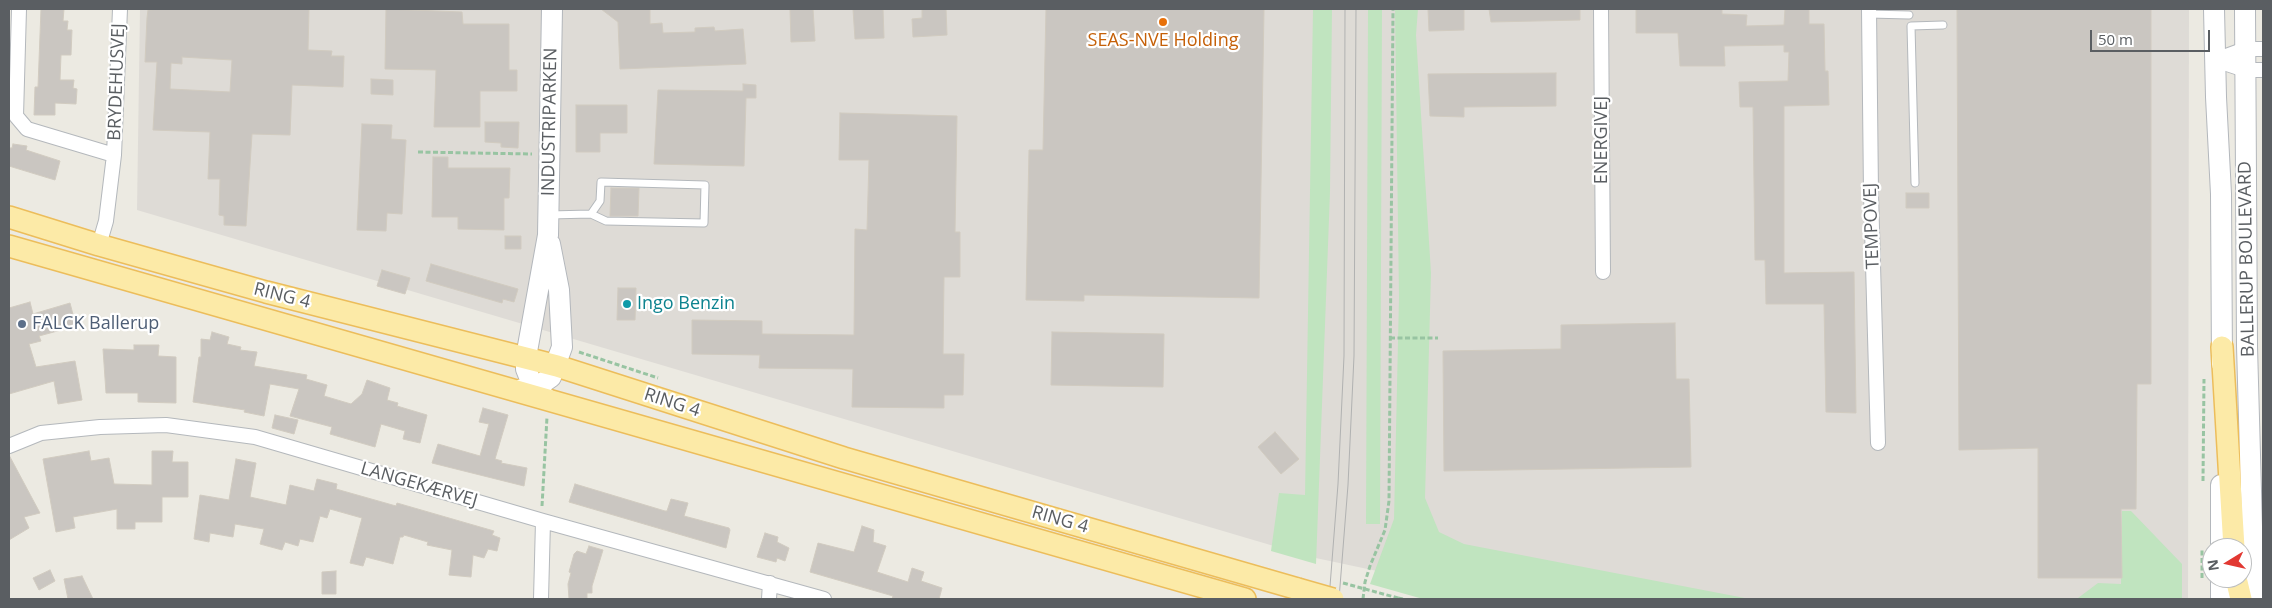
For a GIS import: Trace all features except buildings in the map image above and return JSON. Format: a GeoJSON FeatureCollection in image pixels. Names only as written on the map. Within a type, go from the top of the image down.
{"type":"FeatureCollection","features":[{"type":"Feature","properties":{"kind":"main road","name":"RING 4"},"geometry":{"type":"LineString","coordinates":[[9,217],[99,245],[266,292],[526,357],[844,458],[1298,589],[1335,590]]}},
{"type":"Feature","properties":{"kind":"main road","name":"RING 4"},"geometry":{"type":"LineString","coordinates":[[9,246],[535,398],[1245,599]]}},
{"type":"Feature","properties":{"kind":"main road"},"geometry":{"type":"LineString","coordinates":[[2222,347],[2233,538]]}},
{"type":"Feature","properties":{"kind":"street","name":"BRYDEHUSVEJ"},"geometry":{"type":"LineString","coordinates":[[19,9],[16,116],[27,129],[114,155]]}},
{"type":"Feature","properties":{"kind":"street","name":"BRYDEHUSVEJ"},"geometry":{"type":"LineString","coordinates":[[99,245],[106,221],[114,155],[120,9]]}},
{"type":"Feature","properties":{"kind":"street","name":"INDUSTRIPARKEN"},"geometry":{"type":"LineString","coordinates":[[535,398],[526,369],[526,357],[548,235],[552,9]]}},
{"type":"Feature","properties":{"kind":"street","name":"ENERGIVEJ"},"geometry":{"type":"LineString","coordinates":[[1601,9],[1603,272]]}},
{"type":"Feature","properties":{"kind":"street","name":"BALLERUP BOULEVARD"},"geometry":{"type":"LineString","coordinates":[[2214,9],[2221,194],[2221,538]]}},
{"type":"Feature","properties":{"kind":"street","name":"BALLERUP BOULEVARD"},"geometry":{"type":"LineString","coordinates":[[2246,9],[2254,49],[2247,346],[2254,599]]}},
{"type":"Feature","properties":{"kind":"street","name":"TEMPOVEJ"},"geometry":{"type":"LineString","coordinates":[[1869,12],[1870,194],[1878,443]]}},
{"type":"Feature","properties":{"kind":"street"},"geometry":{"type":"LineString","coordinates":[[2215,60],[2254,49]]}},
{"type":"Feature","properties":{"kind":"street"},"geometry":{"type":"LineString","coordinates":[[2215,60],[2254,70]]}},
{"type":"Feature","properties":{"kind":"street","name":"INDUSTRIPARKEN"},"geometry":{"type":"LineString","coordinates":[[548,235],[559,298],[562,348],[557,366]]}},
{"type":"Feature","properties":{"kind":"street"},"geometry":{"type":"LineString","coordinates":[[535,398],[557,366]]}},
{"type":"Feature","properties":{"kind":"street","name":"LANGEKÆRVEJ"},"geometry":{"type":"LineString","coordinates":[[9,446],[41,434],[100,427],[166,425],[255,437],[543,521],[824,599]]}},
{"type":"Feature","properties":{"kind":"street"},"geometry":{"type":"LineString","coordinates":[[541,599],[543,521]]}},
{"type":"Feature","properties":{"kind":"street"},"geometry":{"type":"LineString","coordinates":[[770,584],[770,599]]}},
{"type":"Feature","properties":{"kind":"lane"},"geometry":{"type":"LineString","coordinates":[[1869,12],[1909,12],[1911,26],[1915,183]]}},
{"type":"Feature","properties":{"kind":"lane"},"geometry":{"type":"LineString","coordinates":[[1911,26],[1943,25]]}},
{"type":"Feature","properties":{"kind":"lane"},"geometry":{"type":"LineString","coordinates":[[549,215],[591,214],[606,221],[704,223],[705,185],[601,182],[600,201],[591,214]]}},
{"type":"Feature","properties":{"kind":"path"},"geometry":{"type":"LineString","coordinates":[[1363,599],[1365,582],[1370,566],[1385,530],[1389,501],[1393,9]]}},
{"type":"Feature","properties":{"kind":"path"},"geometry":{"type":"LineString","coordinates":[[418,152],[550,155]]}},
{"type":"Feature","properties":{"kind":"path"},"geometry":{"type":"LineString","coordinates":[[1390,338],[1438,338]]}},
{"type":"Feature","properties":{"kind":"path"},"geometry":{"type":"LineString","coordinates":[[535,398],[544,431],[543,521]]}},
{"type":"Feature","properties":{"kind":"path"},"geometry":{"type":"LineString","coordinates":[[1335,590],[1403,599]]}},
{"type":"Feature","properties":{"kind":"shaded area"},"geometry":{"type":"Polygon","coordinates":[[[140,9],[2189,9],[2188,599],[1509,599],[1311,557],[137,210],[140,9]]]}},
{"type":"Feature","properties":{"kind":"green space"},"geometry":{"type":"Polygon","coordinates":[[[1313,9],[1332,9],[1330,192],[1316,564],[1271,551],[1279,493],[1305,495],[1313,9]]]}},
{"type":"Feature","properties":{"kind":"green space"},"geometry":{"type":"Polygon","coordinates":[[[1368,9],[1382,9],[1380,524],[1366,524],[1368,9]]]}},
{"type":"Feature","properties":{"kind":"green space"},"geometry":{"type":"Polygon","coordinates":[[[1395,9],[1418,9],[1416,35],[1431,273],[1425,498],[1439,532],[1464,544],[1750,599],[1423,599],[1370,584],[1394,519],[1399,297],[1395,9]]]}},
{"type":"Feature","properties":{"kind":"green space"},"geometry":{"type":"Polygon","coordinates":[[[2122,511],[2131,511],[2182,564],[2182,599],[2036,599],[2078,598],[2098,583],[2121,584],[2122,511]]]}},
{"type":"Feature","properties":{"kind":"tram line"},"geometry":{"type":"LineString","coordinates":[[1329,599],[1338,484],[1344,356],[1345,9]]}},
{"type":"Feature","properties":{"kind":"tram line"},"geometry":{"type":"LineString","coordinates":[[1339,599],[1348,485],[1354,356],[1356,9]]}},
{"type":"Feature","properties":{"kind":"place","name":"SEAS-NVE Holding"},"geometry":{"type":"Point","coordinates":[1163,22]}},
{"type":"Feature","properties":{"kind":"place","name":"Ingo Benzin"},"geometry":{"type":"Point","coordinates":[627,304]}},
{"type":"Feature","properties":{"kind":"place","name":"FALCK Ballerup"},"geometry":{"type":"Point","coordinates":[22,324]}}]}
